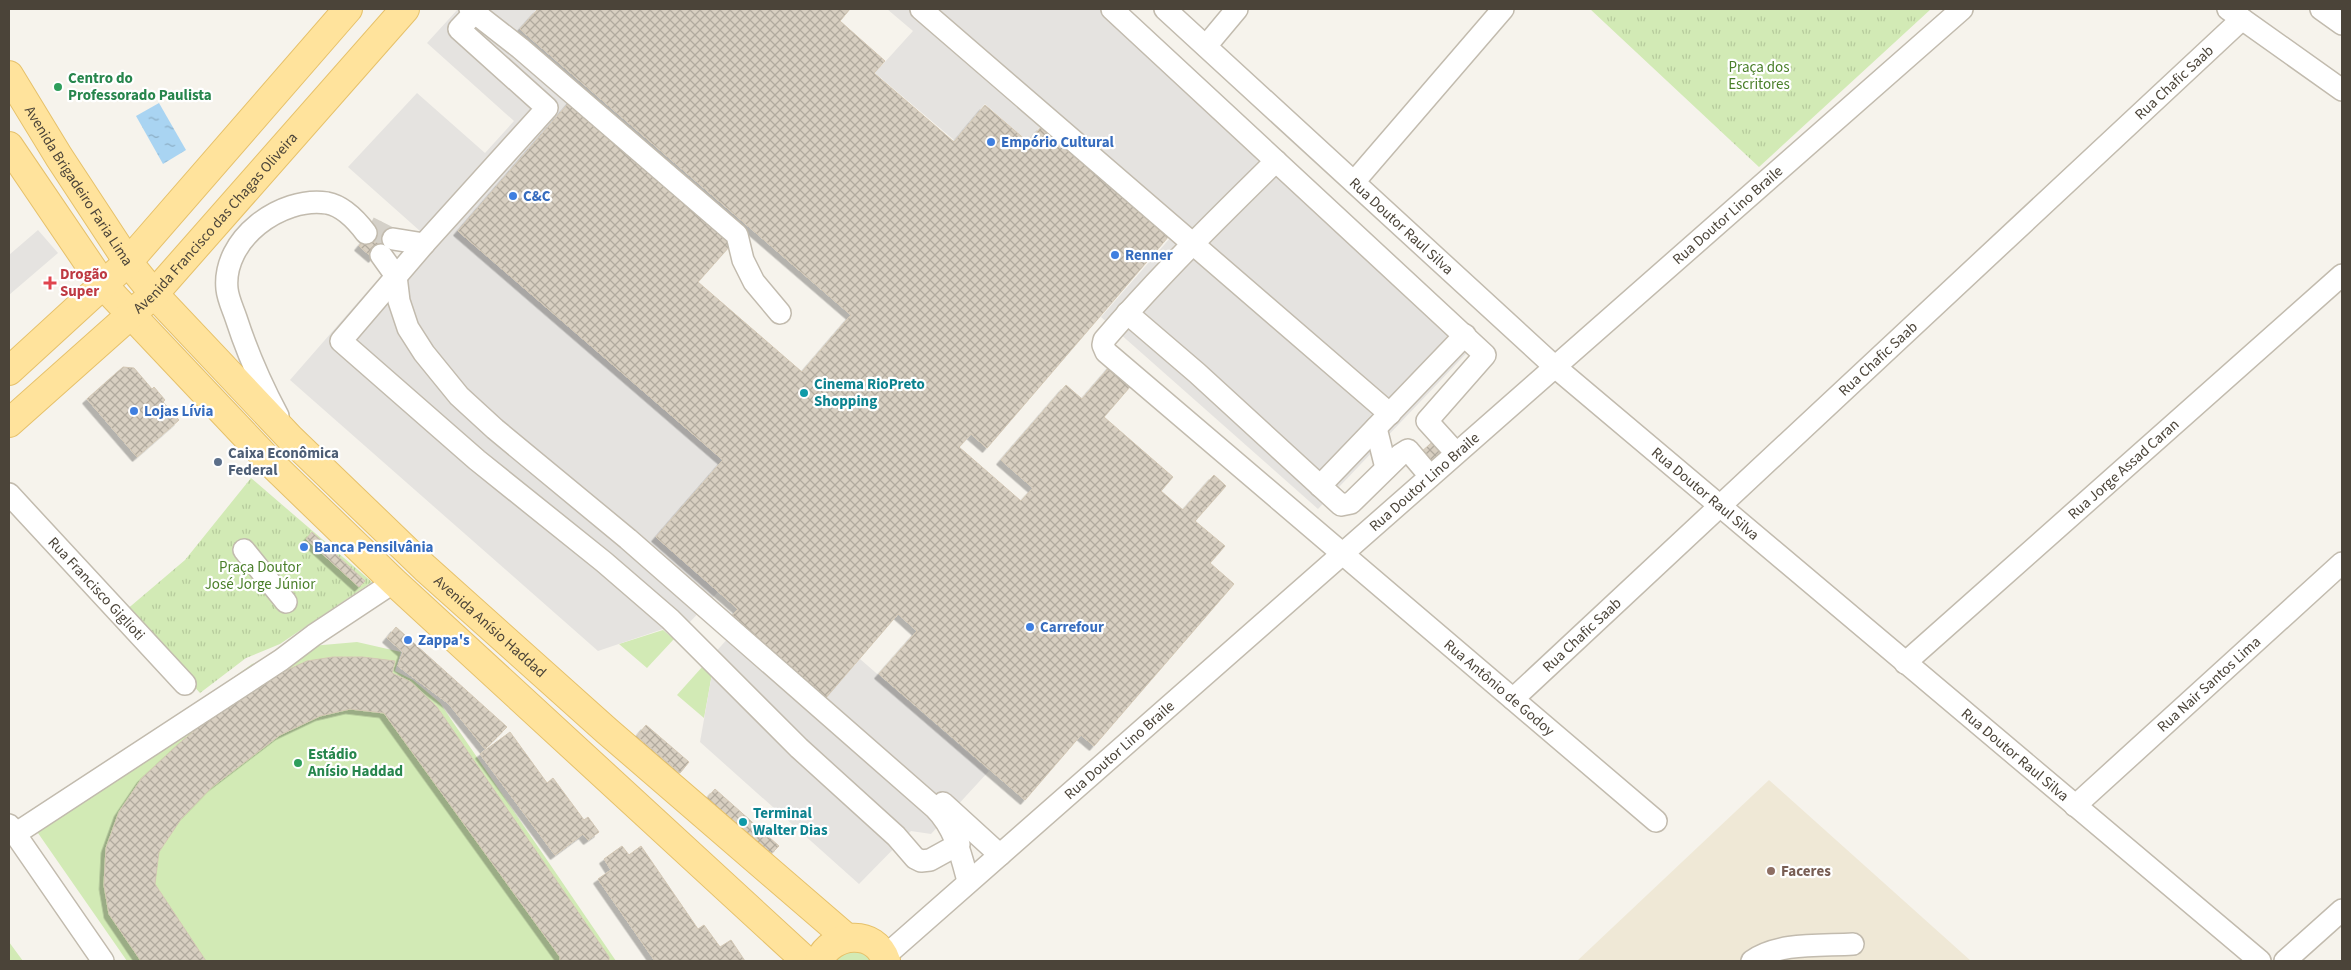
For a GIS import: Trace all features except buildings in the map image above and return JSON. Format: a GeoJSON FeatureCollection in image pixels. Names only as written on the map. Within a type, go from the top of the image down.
{"type":"FeatureCollection","features":[{"type":"Feature","properties":{"kind":"main road"},"geometry":{"type":"LineString","coordinates":[[9,371],[128,262],[348,9]]}},
{"type":"Feature","properties":{"kind":"main road","name":"Avenida Francisco das Chagas Oliveira"},"geometry":{"type":"LineString","coordinates":[[9,423],[154,294],[405,9]]}},
{"type":"Feature","properties":{"kind":"main road","name":"Avenida Brigadeiro Faria Lima"},"geometry":{"type":"LineString","coordinates":[[9,75],[59,157],[128,262],[154,294]]}},
{"type":"Feature","properties":{"kind":"main road"},"geometry":{"type":"LineString","coordinates":[[9,146],[104,286],[275,467],[400,587],[806,961]]}},
{"type":"Feature","properties":{"kind":"main road"},"geometry":{"type":"LineString","coordinates":[[229,146],[260,173]]}},
{"type":"Feature","properties":{"kind":"main road","name":"Avenida Anísio Haddad"},"geometry":{"type":"LineString","coordinates":[[154,294],[290,438],[425,568],[665,782],[846,938]]}},
{"type":"Feature","properties":{"kind":"main road"},"geometry":{"type":"LineString","coordinates":[[400,587],[425,568]]}},
{"type":"Feature","properties":{"kind":"main road"},"geometry":{"type":"LineString","coordinates":[[819,961],[826,949],[835,942],[846,938],[858,938],[869,941],[878,947],[886,959]]}},
{"type":"Feature","properties":{"kind":"street"},"geometry":{"type":"LineString","coordinates":[[921,9],[1191,244],[1383,421],[1386,468]]}},
{"type":"Feature","properties":{"kind":"street"},"geometry":{"type":"LineString","coordinates":[[1112,9],[1485,355],[1427,421],[1456,453]]}},
{"type":"Feature","properties":{"kind":"street","name":"Rua Doutor Raul Silva"},"geometry":{"type":"LineString","coordinates":[[1165,9],[1554,366],[2260,961]]}},
{"type":"Feature","properties":{"kind":"street"},"geometry":{"type":"LineString","coordinates":[[1206,46],[1237,9]]}},
{"type":"Feature","properties":{"kind":"street"},"geometry":{"type":"LineString","coordinates":[[1354,182],[1503,9]]}},
{"type":"Feature","properties":{"kind":"street","name":"Rua Doutor Lino Braile"},"geometry":{"type":"LineString","coordinates":[[886,959],[968,881],[1000,855],[1962,9]]}},
{"type":"Feature","properties":{"kind":"street"},"geometry":{"type":"LineString","coordinates":[[2321,9],[2342,24]]}},
{"type":"Feature","properties":{"kind":"street"},"geometry":{"type":"LineString","coordinates":[[780,313],[750,275],[743,260],[737,235],[474,10],[459,29],[548,108],[424,244],[341,341],[477,460],[604,562],[670,619],[799,748],[896,836],[915,858],[921,861],[930,860],[959,844]]}},
{"type":"Feature","properties":{"kind":"street"},"geometry":{"type":"LineString","coordinates":[[2235,14],[2342,90]]}},
{"type":"Feature","properties":{"kind":"street","name":"Rua Chafic Saab"},"geometry":{"type":"LineString","coordinates":[[1513,699],[1719,507],[2235,14]]}},
{"type":"Feature","properties":{"kind":"street","name":"Rua Antônio de Godoy"},"geometry":{"type":"LineString","coordinates":[[1276,161],[1191,244],[1127,313],[1104,340],[1103,345],[1106,352],[1656,821]]}},
{"type":"Feature","properties":{"kind":"street"},"geometry":{"type":"LineString","coordinates":[[290,438],[263,388],[243,341],[230,302],[227,289],[228,273],[234,255],[244,238],[260,223],[275,213],[302,203],[329,203],[346,212],[364,228]]}},
{"type":"Feature","properties":{"kind":"street"},"geometry":{"type":"LineString","coordinates":[[424,244],[387,247],[396,276],[399,301],[408,328],[459,396],[496,430],[628,539],[935,808],[943,816],[959,844],[968,881]]}},
{"type":"Feature","properties":{"kind":"street","name":"Rua Jorge Assad Caran"},"geometry":{"type":"LineString","coordinates":[[1905,663],[2342,275]]}},
{"type":"Feature","properties":{"kind":"street"},"geometry":{"type":"LineString","coordinates":[[1127,313],[1198,373],[1341,505],[1351,503],[1386,468],[1408,450],[1430,476]]}},
{"type":"Feature","properties":{"kind":"street"},"geometry":{"type":"LineString","coordinates":[[1320,486],[1465,335]]}},
{"type":"Feature","properties":{"kind":"street","name":"Rua Francisco Giglioti"},"geometry":{"type":"LineString","coordinates":[[9,494],[184,684]]}},
{"type":"Feature","properties":{"kind":"street"},"geometry":{"type":"LineString","coordinates":[[244,550],[286,602]]}},
{"type":"Feature","properties":{"kind":"street","name":"Rua Nair Santos Lima"},"geometry":{"type":"LineString","coordinates":[[2075,806],[2342,563]]}},
{"type":"Feature","properties":{"kind":"street"},"geometry":{"type":"LineString","coordinates":[[103,961],[12,829],[281,660],[314,635],[400,587]]}},
{"type":"Feature","properties":{"kind":"street"},"geometry":{"type":"LineString","coordinates":[[942,802],[1000,855]]}},
{"type":"Feature","properties":{"kind":"street"},"geometry":{"type":"LineString","coordinates":[[2285,961],[2342,910]]}},
{"type":"Feature","properties":{"kind":"street"},"geometry":{"type":"LineString","coordinates":[[1752,961],[1760,956],[1787,948],[1853,944]]}},
{"type":"Feature","properties":{"kind":"shaded area"},"geometry":{"type":"Polygon","coordinates":[[[458,9],[537,9],[510,41],[574,96],[458,231],[722,460],[656,537],[718,592],[674,639],[663,629],[598,651],[290,380],[420,231],[348,167],[417,93],[485,153],[514,121],[427,43],[458,9]]]}},
{"type":"Feature","properties":{"kind":"shaded area"},"geometry":{"type":"Polygon","coordinates":[[[887,9],[1126,9],[1480,339],[1318,509],[1101,317],[1171,237],[1042,125],[1027,141],[985,104],[954,140],[875,73],[913,31],[887,9]]]}},
{"type":"Feature","properties":{"kind":"shaded area"},"geometry":{"type":"Polygon","coordinates":[[[38,230],[58,253],[9,295],[9,255],[38,230]]]}},
{"type":"Feature","properties":{"kind":"shaded area"},"geometry":{"type":"Polygon","coordinates":[[[739,626],[824,700],[860,659],[989,771],[931,834],[911,831],[859,884],[700,742],[712,674],[703,666],[739,626]]]}},
{"type":"Feature","properties":{"kind":"shaded area","name":"Faceres"},"geometry":{"type":"Polygon","coordinates":[[[1769,780],[1971,961],[1577,961],[1769,780]]]}},
{"type":"Feature","properties":{"kind":"green space","name":"Praça dos Escritores"},"geometry":{"type":"Polygon","coordinates":[[[1590,9],[1931,9],[1759,167],[1590,9]]]}},
{"type":"Feature","properties":{"kind":"green space","name":"Praça Doutor José Jorge Júnior"},"geometry":{"type":"Polygon","coordinates":[[[251,478],[372,582],[280,644],[246,658],[200,693],[125,611],[185,560],[251,478]]]}},
{"type":"Feature","properties":{"kind":"green space"},"geometry":{"type":"Polygon","coordinates":[[[663,630],[674,639],[647,668],[619,644],[663,630]]]}},
{"type":"Feature","properties":{"kind":"green space","name":"Estádio Anísio Haddad"},"geometry":{"type":"Polygon","coordinates":[[[357,642],[401,652],[395,671],[413,680],[440,703],[616,961],[127,961],[31,823],[252,664],[300,647],[357,642]]]}},
{"type":"Feature","properties":{"kind":"green space"},"geometry":{"type":"Polygon","coordinates":[[[703,666],[712,674],[704,718],[677,695],[703,666]]]}},
{"type":"Feature","properties":{"kind":"green space"},"geometry":{"type":"Polygon","coordinates":[[[9,942],[23,961],[9,961],[9,942]]]}},
{"type":"Feature","properties":{"kind":"green space"},"geometry":{"type":"Polygon","coordinates":[[[849,945],[879,961],[827,961],[849,945]]]}},
{"type":"Feature","properties":{"kind":"water"},"geometry":{"type":"Polygon","coordinates":[[[159,103],[186,150],[163,164],[136,116],[159,103]]]}},
{"type":"Feature","properties":{"kind":"tunnel"},"geometry":{"type":"LineString","coordinates":[[369,227],[393,239]]}},
{"type":"Feature","properties":{"kind":"place","name":"Centro do Professorado Paulista"},"geometry":{"type":"Point","coordinates":[58,87]}},
{"type":"Feature","properties":{"kind":"place","name":"Empório Cultural"},"geometry":{"type":"Point","coordinates":[991,142]}},
{"type":"Feature","properties":{"kind":"place","name":"C&C"},"geometry":{"type":"Point","coordinates":[513,196]}},
{"type":"Feature","properties":{"kind":"place","name":"Renner"},"geometry":{"type":"Point","coordinates":[1115,255]}},
{"type":"Feature","properties":{"kind":"place","name":"Drogão Super"},"geometry":{"type":"Point","coordinates":[50,283]}},
{"type":"Feature","properties":{"kind":"place","name":"Cinema RioPreto Shopping"},"geometry":{"type":"Point","coordinates":[804,393]}},
{"type":"Feature","properties":{"kind":"place","name":"Lojas Lívia"},"geometry":{"type":"Point","coordinates":[134,411]}},
{"type":"Feature","properties":{"kind":"place","name":"Caixa Econômica Federal"},"geometry":{"type":"Point","coordinates":[218,462]}},
{"type":"Feature","properties":{"kind":"place","name":"Banca Pensilvânia"},"geometry":{"type":"Point","coordinates":[304,547]}},
{"type":"Feature","properties":{"kind":"place","name":"Carrefour"},"geometry":{"type":"Point","coordinates":[1030,627]}},
{"type":"Feature","properties":{"kind":"place","name":"Zappa's"},"geometry":{"type":"Point","coordinates":[408,640]}},
{"type":"Feature","properties":{"kind":"place","name":"Estádio Anísio Haddad"},"geometry":{"type":"Point","coordinates":[298,763]}},
{"type":"Feature","properties":{"kind":"place","name":"Terminal Walter Dias"},"geometry":{"type":"Point","coordinates":[743,822]}},
{"type":"Feature","properties":{"kind":"place","name":"Faceres"},"geometry":{"type":"Point","coordinates":[1771,871]}}]}
